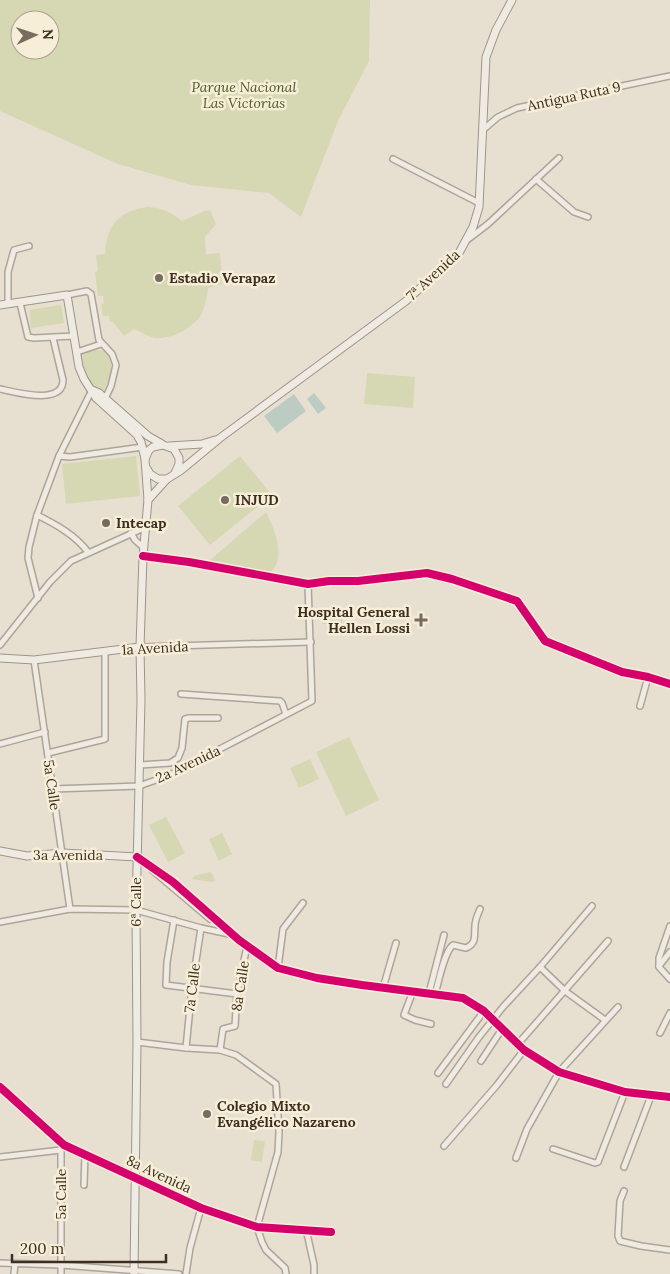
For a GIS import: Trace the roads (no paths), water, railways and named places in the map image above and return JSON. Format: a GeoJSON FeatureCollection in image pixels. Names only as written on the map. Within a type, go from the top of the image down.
{"type":"FeatureCollection","features":[{"type":"Feature","properties":{"kind":"main road","name":"7ª Avenida"},"geometry":{"type":"LineString","coordinates":[[175,473],[406,301],[459,252],[467,240],[479,203],[486,57],[496,30],[512,0]]}},
{"type":"Feature","properties":{"kind":"main road"},"geometry":{"type":"LineString","coordinates":[[4,304],[67,295],[81,374],[95,397],[104,401],[148,436],[174,449],[179,458],[178,469],[167,478],[148,500]]}},
{"type":"Feature","properties":{"kind":"main road"},"geometry":{"type":"LineString","coordinates":[[104,401],[140,438],[143,447]]}},
{"type":"Feature","properties":{"kind":"main road","name":"7ª Avenida"},"geometry":{"type":"LineString","coordinates":[[166,445],[202,444],[220,438]]}},
{"type":"Feature","properties":{"kind":"main road"},"geometry":{"type":"LineString","coordinates":[[166,445],[153,447],[149,450],[145,463],[154,477],[167,478]]}},
{"type":"Feature","properties":{"kind":"main road","name":"6ª Calle"},"geometry":{"type":"LineString","coordinates":[[134,1273],[140,647],[143,556],[148,500],[143,447]]}},
{"type":"Feature","properties":{"kind":"main road","name":"1a Avenida"},"geometry":{"type":"LineString","coordinates":[[0,658],[34,660],[140,647]]}},
{"type":"Feature","properties":{"kind":"main road","name":"3a Avenida"},"geometry":{"type":"LineString","coordinates":[[0,851],[27,856],[62,853],[137,857]]}},
{"type":"Feature","properties":{"kind":"street","name":"Antigua Ruta 9"},"geometry":{"type":"LineString","coordinates":[[484,129],[498,117],[517,108],[670,76]]}},
{"type":"Feature","properties":{"kind":"street"},"geometry":{"type":"LineString","coordinates":[[467,240],[480,231],[559,158]]}},
{"type":"Feature","properties":{"kind":"street"},"geometry":{"type":"LineString","coordinates":[[393,159],[479,203]]}},
{"type":"Feature","properties":{"kind":"street"},"geometry":{"type":"LineString","coordinates":[[536,179],[574,212],[588,217]]}},
{"type":"Feature","properties":{"kind":"street"},"geometry":{"type":"LineString","coordinates":[[4,304],[8,272],[14,250],[29,246]]}},
{"type":"Feature","properties":{"kind":"street"},"geometry":{"type":"LineString","coordinates":[[67,295],[88,291],[92,297],[98,337],[101,344],[112,354],[116,365],[114,377],[104,401]]}},
{"type":"Feature","properties":{"kind":"street"},"geometry":{"type":"LineString","coordinates":[[20,302],[25,332],[30,339],[74,336]]}},
{"type":"Feature","properties":{"kind":"street"},"geometry":{"type":"LineString","coordinates":[[0,389],[35,395],[60,391],[63,380],[53,338]]}},
{"type":"Feature","properties":{"kind":"street"},"geometry":{"type":"LineString","coordinates":[[76,352],[101,344]]}},
{"type":"Feature","properties":{"kind":"street"},"geometry":{"type":"LineString","coordinates":[[38,598],[28,558],[29,547],[58,456],[92,390]]}},
{"type":"Feature","properties":{"kind":"street"},"geometry":{"type":"LineString","coordinates":[[58,456],[70,457],[143,447]]}},
{"type":"Feature","properties":{"kind":"street"},"geometry":{"type":"LineString","coordinates":[[38,515],[62,528],[88,552]]}},
{"type":"Feature","properties":{"kind":"street"},"geometry":{"type":"LineString","coordinates":[[0,646],[38,598],[71,561],[146,527]]}},
{"type":"Feature","properties":{"kind":"street"},"geometry":{"type":"LineString","coordinates":[[131,533],[135,540],[144,548]]}},
{"type":"Feature","properties":{"kind":"street"},"geometry":{"type":"LineString","coordinates":[[143,556],[189,562],[308,584],[329,580],[358,581],[427,573],[452,579],[516,602],[545,641],[622,672],[670,684]]}},
{"type":"Feature","properties":{"kind":"street"},"geometry":{"type":"LineString","coordinates":[[308,584],[311,642]]}},
{"type":"Feature","properties":{"kind":"street","name":"1a Avenida"},"geometry":{"type":"LineString","coordinates":[[140,647],[311,642]]}},
{"type":"Feature","properties":{"kind":"street","name":"2a Avenida"},"geometry":{"type":"LineString","coordinates":[[53,789],[138,786],[170,775],[312,701],[311,642]]}},
{"type":"Feature","properties":{"kind":"street"},"geometry":{"type":"LineString","coordinates":[[48,753],[105,739],[105,652]]}},
{"type":"Feature","properties":{"kind":"street","name":"5a Calle"},"geometry":{"type":"LineString","coordinates":[[34,660],[70,909]]}},
{"type":"Feature","properties":{"kind":"street"},"geometry":{"type":"LineString","coordinates":[[640,706],[648,677]]}},
{"type":"Feature","properties":{"kind":"street"},"geometry":{"type":"LineString","coordinates":[[181,694],[280,701],[286,714]]}},
{"type":"Feature","properties":{"kind":"street"},"geometry":{"type":"LineString","coordinates":[[140,765],[170,763],[178,758],[182,748],[185,720],[189,718],[218,718]]}},
{"type":"Feature","properties":{"kind":"street"},"geometry":{"type":"LineString","coordinates":[[0,744],[45,732]]}},
{"type":"Feature","properties":{"kind":"street"},"geometry":{"type":"LineString","coordinates":[[137,857],[168,885],[239,940]]}},
{"type":"Feature","properties":{"kind":"street"},"geometry":{"type":"LineString","coordinates":[[137,857],[174,882],[239,940],[278,968],[317,978],[463,998],[484,1011],[517,1045],[559,1072],[624,1092],[670,1097]]}},
{"type":"Feature","properties":{"kind":"street"},"geometry":{"type":"LineString","coordinates":[[278,968],[284,929],[304,902]]}},
{"type":"Feature","properties":{"kind":"street"},"geometry":{"type":"LineString","coordinates":[[446,1084],[492,1020],[592,906]]}},
{"type":"Feature","properties":{"kind":"street"},"geometry":{"type":"LineString","coordinates":[[0,922],[70,909],[136,910],[229,934]]}},
{"type":"Feature","properties":{"kind":"street"},"geometry":{"type":"LineString","coordinates":[[432,993],[450,946],[466,948],[473,943],[475,924],[480,909]]}},
{"type":"Feature","properties":{"kind":"street"},"geometry":{"type":"LineString","coordinates":[[174,920],[165,984],[167,986],[237,994]]}},
{"type":"Feature","properties":{"kind":"street"},"geometry":{"type":"LineString","coordinates":[[670,926],[658,958],[659,967],[670,979]]}},
{"type":"Feature","properties":{"kind":"street","name":"7a Calle"},"geometry":{"type":"LineString","coordinates":[[186,1048],[200,928]]}},
{"type":"Feature","properties":{"kind":"street"},"geometry":{"type":"LineString","coordinates":[[432,993],[444,935]]}},
{"type":"Feature","properties":{"kind":"street"},"geometry":{"type":"LineString","coordinates":[[517,1045],[608,941]]}},
{"type":"Feature","properties":{"kind":"street"},"geometry":{"type":"LineString","coordinates":[[383,988],[396,943]]}},
{"type":"Feature","properties":{"kind":"street","name":"8a Calle"},"geometry":{"type":"LineString","coordinates":[[220,1050],[224,1027],[235,1026],[237,994],[247,946]]}},
{"type":"Feature","properties":{"kind":"street"},"geometry":{"type":"LineString","coordinates":[[659,967],[670,952]]}},
{"type":"Feature","properties":{"kind":"street"},"geometry":{"type":"LineString","coordinates":[[540,967],[565,991],[605,1020]]}},
{"type":"Feature","properties":{"kind":"street"},"geometry":{"type":"LineString","coordinates":[[413,991],[404,1015],[431,1024]]}},
{"type":"Feature","properties":{"kind":"street"},"geometry":{"type":"LineString","coordinates":[[516,1158],[528,1129],[559,1072],[618,1007]]}},
{"type":"Feature","properties":{"kind":"street"},"geometry":{"type":"LineString","coordinates":[[438,1073],[484,1011]]}},
{"type":"Feature","properties":{"kind":"street"},"geometry":{"type":"LineString","coordinates":[[660,1033],[670,1013]]}},
{"type":"Feature","properties":{"kind":"street"},"geometry":{"type":"LineString","coordinates":[[481,1061],[502,1028]]}},
{"type":"Feature","properties":{"kind":"street"},"geometry":{"type":"LineString","coordinates":[[137,1042],[220,1050],[236,1055],[276,1084],[279,1132],[278,1152],[257,1227],[266,1250],[285,1268],[286,1274]]}},
{"type":"Feature","properties":{"kind":"street"},"geometry":{"type":"LineString","coordinates":[[444,1146],[487,1098],[524,1050]]}},
{"type":"Feature","properties":{"kind":"street","name":"8a Avenida"},"geometry":{"type":"LineString","coordinates":[[0,1088],[63,1148],[85,1154],[201,1208],[257,1227],[331,1232]]}},
{"type":"Feature","properties":{"kind":"street"},"geometry":{"type":"LineString","coordinates":[[553,1150],[595,1163],[598,1162],[624,1092]]}},
{"type":"Feature","properties":{"kind":"street"},"geometry":{"type":"LineString","coordinates":[[624,1167],[651,1096]]}},
{"type":"Feature","properties":{"kind":"street"},"geometry":{"type":"LineString","coordinates":[[0,1157],[63,1148]]}},
{"type":"Feature","properties":{"kind":"street","name":"5a Calle"},"geometry":{"type":"LineString","coordinates":[[61,1274],[63,1148]]}},
{"type":"Feature","properties":{"kind":"street"},"geometry":{"type":"LineString","coordinates":[[84,1185],[85,1154]]}},
{"type":"Feature","properties":{"kind":"street"},"geometry":{"type":"LineString","coordinates":[[624,1191],[620,1210],[618,1236],[620,1240],[641,1246],[670,1250]]}},
{"type":"Feature","properties":{"kind":"street"},"geometry":{"type":"LineString","coordinates":[[186,1274],[190,1248],[201,1208]]}},
{"type":"Feature","properties":{"kind":"street"},"geometry":{"type":"LineString","coordinates":[[306,1229],[314,1265],[314,1274]]}},
{"type":"Feature","properties":{"kind":"street"},"geometry":{"type":"LineString","coordinates":[[0,1263],[62,1266],[134,1273],[179,1274]]}},
{"type":"Feature","properties":{"kind":"street"},"geometry":{"type":"LineString","coordinates":[[14,1274],[15,1264]]}},
{"type":"Feature","properties":{"kind":"place","name":"Estadio Verapaz"},"geometry":{"type":"Point","coordinates":[159,278]}},
{"type":"Feature","properties":{"kind":"place","name":"INJUD"},"geometry":{"type":"Point","coordinates":[225,500]}},
{"type":"Feature","properties":{"kind":"place","name":"Intecap"},"geometry":{"type":"Point","coordinates":[106,523]}},
{"type":"Feature","properties":{"kind":"place","name":"Hospital General Hellen Lossi"},"geometry":{"type":"Point","coordinates":[421,620]}},
{"type":"Feature","properties":{"kind":"place","name":"Colegio Mixto Evangélico Nazareno"},"geometry":{"type":"Point","coordinates":[207,1114]}},
{"type":"Feature","properties":{"kind":"park label","name":"Parque Nacional Las Victorias"},"geometry":{"type":"Point","coordinates":[244,95]}}]}
